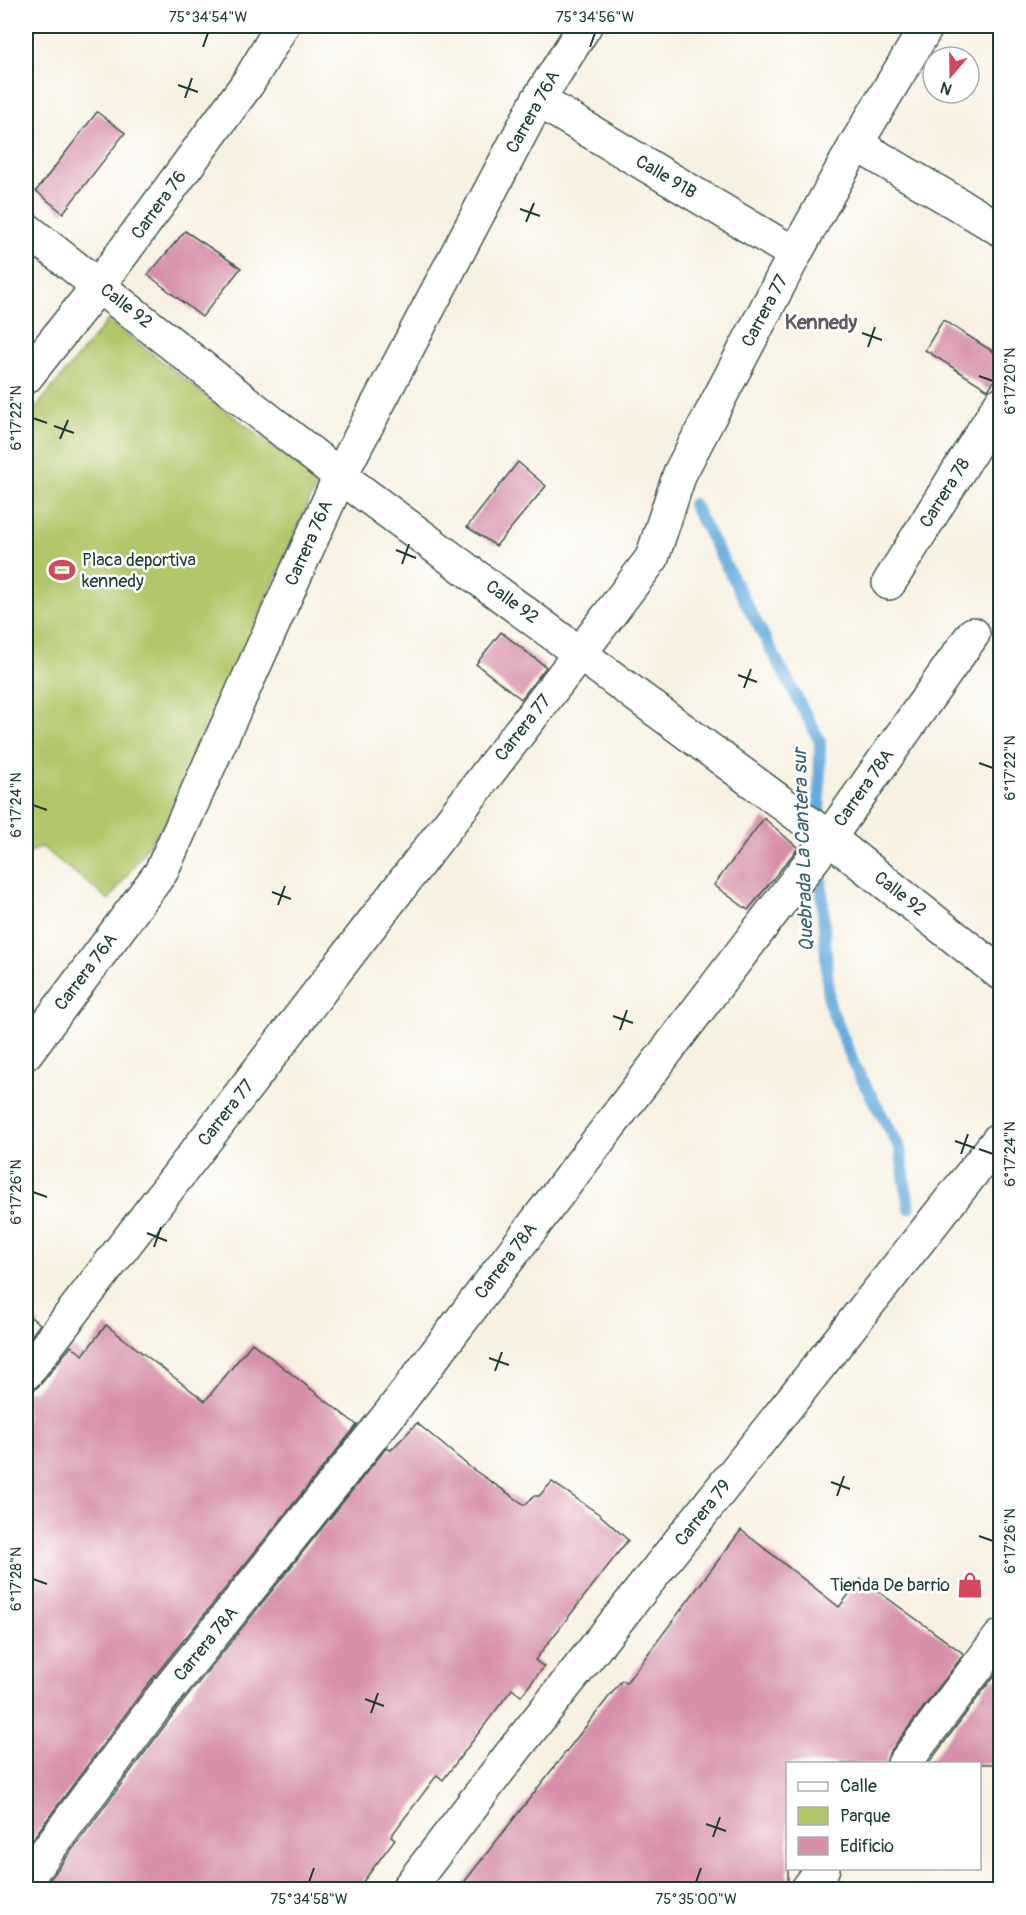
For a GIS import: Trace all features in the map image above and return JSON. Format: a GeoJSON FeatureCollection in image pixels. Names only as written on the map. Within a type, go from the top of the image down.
{"type":"FeatureCollection","features":[{"type":"Feature","properties":{"kind":"street","name":"Carrera 76"},"geometry":{"type":"LineString","coordinates":[[26,377],[99,285],[248,83],[282,26]]}},
{"type":"Feature","properties":{"kind":"street","name":"Carrera 76A"},"geometry":{"type":"LineString","coordinates":[[26,1053],[161,872],[340,476],[538,100],[585,26]]}},
{"type":"Feature","properties":{"kind":"street","name":"Carrera 77"},"geometry":{"type":"LineString","coordinates":[[26,1373],[652,558],[680,473],[795,254],[856,144],[927,26]]}},
{"type":"Feature","properties":{"kind":"street","name":"Calle 91B"},"geometry":{"type":"LineString","coordinates":[[538,100],[795,254]]}},
{"type":"Feature","properties":{"kind":"street"},"geometry":{"type":"LineString","coordinates":[[856,144],[1000,229]]}},
{"type":"Feature","properties":{"kind":"street","name":"Calle 92"},"geometry":{"type":"LineString","coordinates":[[26,229],[340,476],[581,652],[829,838],[1000,973]]}},
{"type":"Feature","properties":{"kind":"street","name":"Carrera 78"},"geometry":{"type":"LineString","coordinates":[[889,583],[1000,404]]}},
{"type":"Feature","properties":{"kind":"street","name":"Carrera 78A"},"geometry":{"type":"LineString","coordinates":[[26,1879],[160,1700],[393,1410],[829,838],[973,634]]}},
{"type":"Feature","properties":{"kind":"street","name":"Carrera 79"},"geometry":{"type":"LineString","coordinates":[[407,1890],[518,1745],[1000,1138]]}},
{"type":"Feature","properties":{"kind":"street"},"geometry":{"type":"LineString","coordinates":[[906,1762],[1000,1637]]}},
{"type":"Feature","properties":{"kind":"street"},"geometry":{"type":"LineString","coordinates":[[807,1890],[822,1870]]}},
{"type":"Feature","properties":{"kind":"green space"},"geometry":{"type":"Polygon","coordinates":[[[108,320],[318,481],[174,810],[109,900],[42,847],[26,854],[26,420],[108,320]]]}},
{"type":"Feature","properties":{"kind":"building"},"geometry":{"type":"Polygon","coordinates":[[[97,112],[125,133],[63,213],[36,191],[97,112]]]}},
{"type":"Feature","properties":{"kind":"building"},"geometry":{"type":"Polygon","coordinates":[[[185,231],[241,268],[202,317],[148,275],[185,231]]]}},
{"type":"Feature","properties":{"kind":"building"},"geometry":{"type":"Polygon","coordinates":[[[943,320],[1000,356],[1000,372],[988,390],[925,350],[943,320]]]}},
{"type":"Feature","properties":{"kind":"building"},"geometry":{"type":"Polygon","coordinates":[[[518,462],[546,486],[496,546],[467,527],[518,462]]]}},
{"type":"Feature","properties":{"kind":"building"},"geometry":{"type":"Polygon","coordinates":[[[501,632],[546,667],[521,699],[476,664],[501,632]]]}},
{"type":"Feature","properties":{"kind":"building"},"geometry":{"type":"Polygon","coordinates":[[[764,818],[798,848],[748,910],[714,885],[764,818]]]}},
{"type":"Feature","properties":{"kind":"building"},"geometry":{"type":"Polygon","coordinates":[[[26,1314],[40,1324],[26,1343],[26,1314]]]}},
{"type":"Feature","properties":{"kind":"building"},"geometry":{"type":"Polygon","coordinates":[[[106,1325],[205,1401],[252,1343],[357,1425],[145,1688],[26,1848],[26,1391],[34,1390],[41,1384],[71,1346],[83,1355],[106,1325]]]}},
{"type":"Feature","properties":{"kind":"building"},"geometry":{"type":"Polygon","coordinates":[[[417,1423],[471,1468],[525,1505],[534,1496],[539,1496],[552,1482],[599,1514],[628,1540],[535,1660],[544,1667],[521,1696],[512,1689],[443,1780],[437,1775],[391,1836],[395,1839],[357,1890],[42,1890],[175,1712],[386,1448],[391,1450],[417,1423]]]}},
{"type":"Feature","properties":{"kind":"building"},"geometry":{"type":"Polygon","coordinates":[[[741,1530],[839,1607],[861,1579],[964,1654],[889,1753],[887,1762],[786,1762],[788,1890],[458,1890],[622,1680],[626,1683],[741,1530]]]}},
{"type":"Feature","properties":{"kind":"building"},"geometry":{"type":"Polygon","coordinates":[[[994,1676],[1000,1681],[1000,1764],[930,1762],[994,1676]]]}},
{"type":"Feature","properties":{"kind":"waterway","name":"Quebrada La Cantera sur"},"geometry":{"type":"LineString","coordinates":[[693,504],[820,741],[819,826]]}},
{"type":"Feature","properties":{"kind":"waterway","name":"Quebrada La Cantera sur"},"geometry":{"type":"LineString","coordinates":[[820,861],[829,1003],[855,1067],[900,1148],[909,1208]]}},
{"type":"Feature","properties":{"kind":"place","name":"Placa deportiva kennedy"},"geometry":{"type":"Point","coordinates":[62,570]}},
{"type":"Feature","properties":{"kind":"place","name":"Tienda De barrio"},"geometry":{"type":"Point","coordinates":[970,1585]}},
{"type":"Feature","properties":{"kind":"district","name":"Kennedy"},"geometry":{"type":"Point","coordinates":[821,322]}}]}
